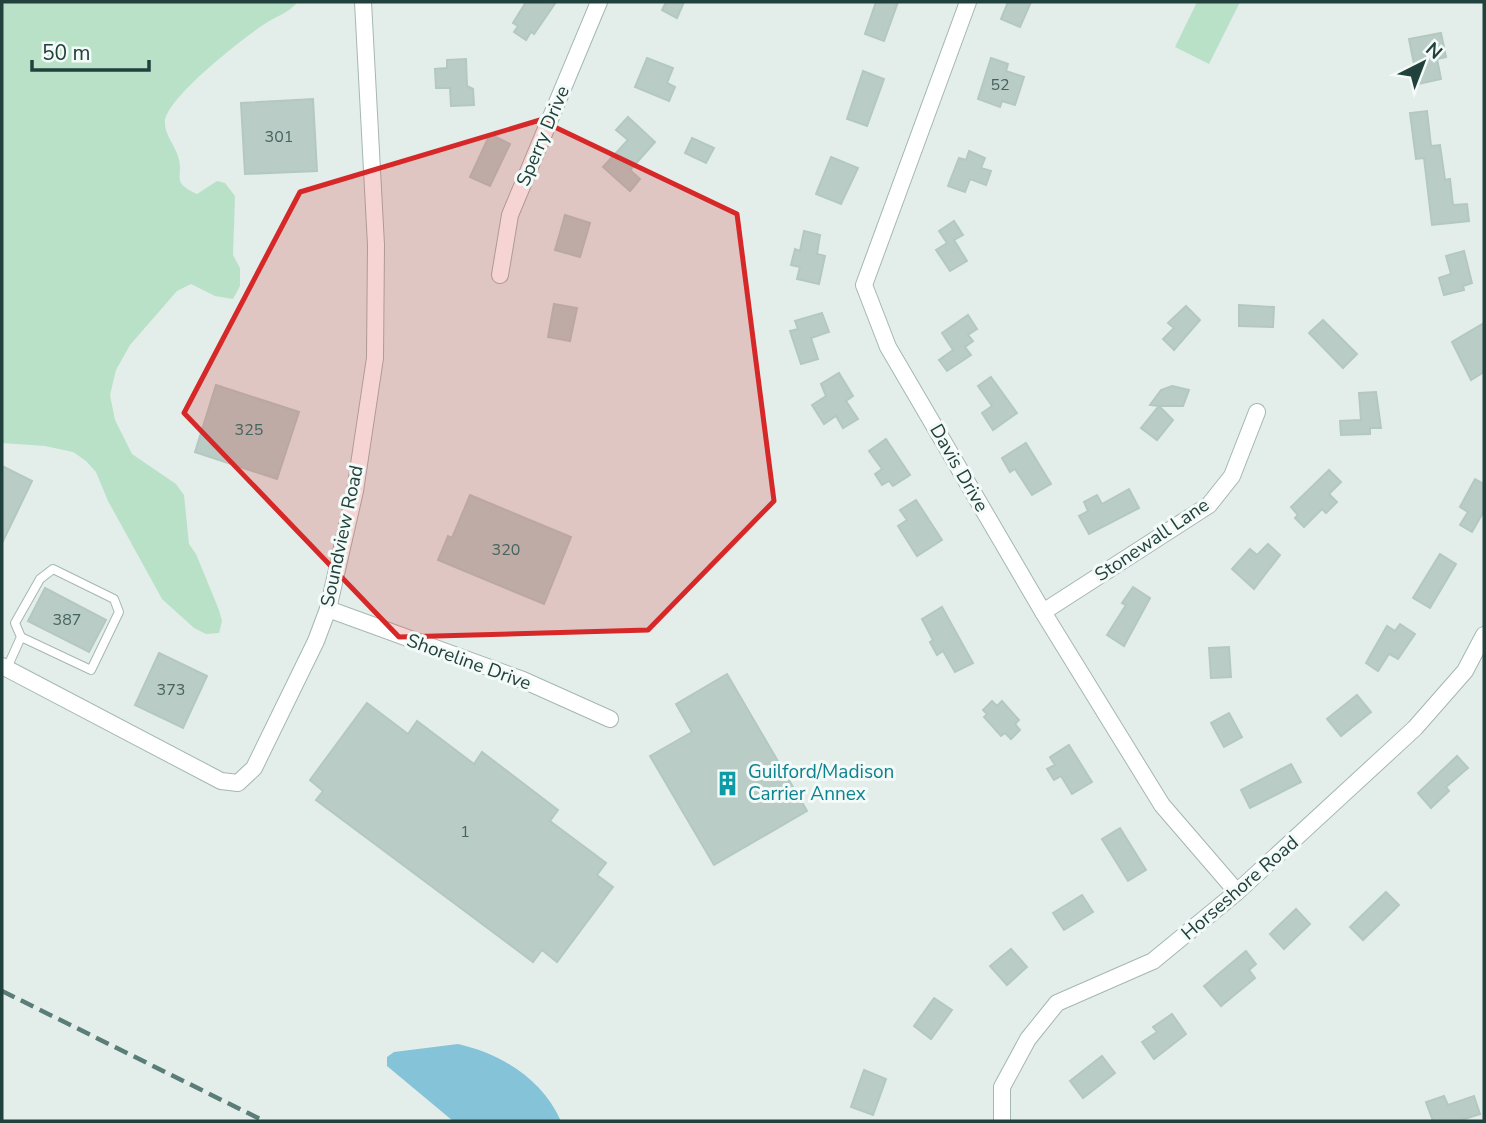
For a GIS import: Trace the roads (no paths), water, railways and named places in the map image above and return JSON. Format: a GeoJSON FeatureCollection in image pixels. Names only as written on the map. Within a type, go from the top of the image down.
{"type":"FeatureCollection","features":[{"type":"Feature","properties":{"kind":"street","name":"Soundview Road"},"geometry":{"type":"LineString","coordinates":[[4,667],[232,785],[246,778],[264,748],[328,609],[355,491],[374,358],[376,245],[363,2]]}},
{"type":"Feature","properties":{"kind":"street","name":"Sperry Drive"},"geometry":{"type":"LineString","coordinates":[[500,275],[510,215],[599,2]]}},
{"type":"Feature","properties":{"kind":"street","name":"Davis Drive"},"geometry":{"type":"LineString","coordinates":[[968,2],[864,285],[888,347],[1043,612],[1162,805],[1237,892]]}},
{"type":"Feature","properties":{"kind":"street","name":"Stonewall Lane"},"geometry":{"type":"LineString","coordinates":[[1043,612],[1209,505],[1232,476],[1257,412]]}},
{"type":"Feature","properties":{"kind":"street","name":"Shoreline Drive"},"geometry":{"type":"LineString","coordinates":[[328,609],[523,680],[610,719]]}},
{"type":"Feature","properties":{"kind":"street","name":"Horseshore Road"},"geometry":{"type":"LineString","coordinates":[[1002,1121],[1002,1087],[1028,1039],[1057,1003],[1153,961],[1237,892],[1415,728],[1465,671],[1484,635]]}},
{"type":"Feature","properties":{"kind":"lane"},"geometry":{"type":"LineString","coordinates":[[53,569],[114,599],[119,612],[92,670],[22,637],[15,623],[40,579],[53,569]]}},
{"type":"Feature","properties":{"kind":"lane"},"geometry":{"type":"LineString","coordinates":[[4,667],[22,637]]}},
{"type":"Feature","properties":{"kind":"water"},"geometry":{"type":"Polygon","coordinates":[[[458,1044],[490,1054],[519,1070],[543,1093],[561,1121],[453,1121],[387,1066],[387,1057],[394,1052],[458,1044]]]}},
{"type":"Feature","properties":{"kind":"railway"},"geometry":{"type":"LineString","coordinates":[[2,991],[264,1121]]}},
{"type":"Feature","properties":{"kind":"place","name":"Guilford/Madison Carrier Annex"},"geometry":{"type":"Point","coordinates":[728,783]}}]}
